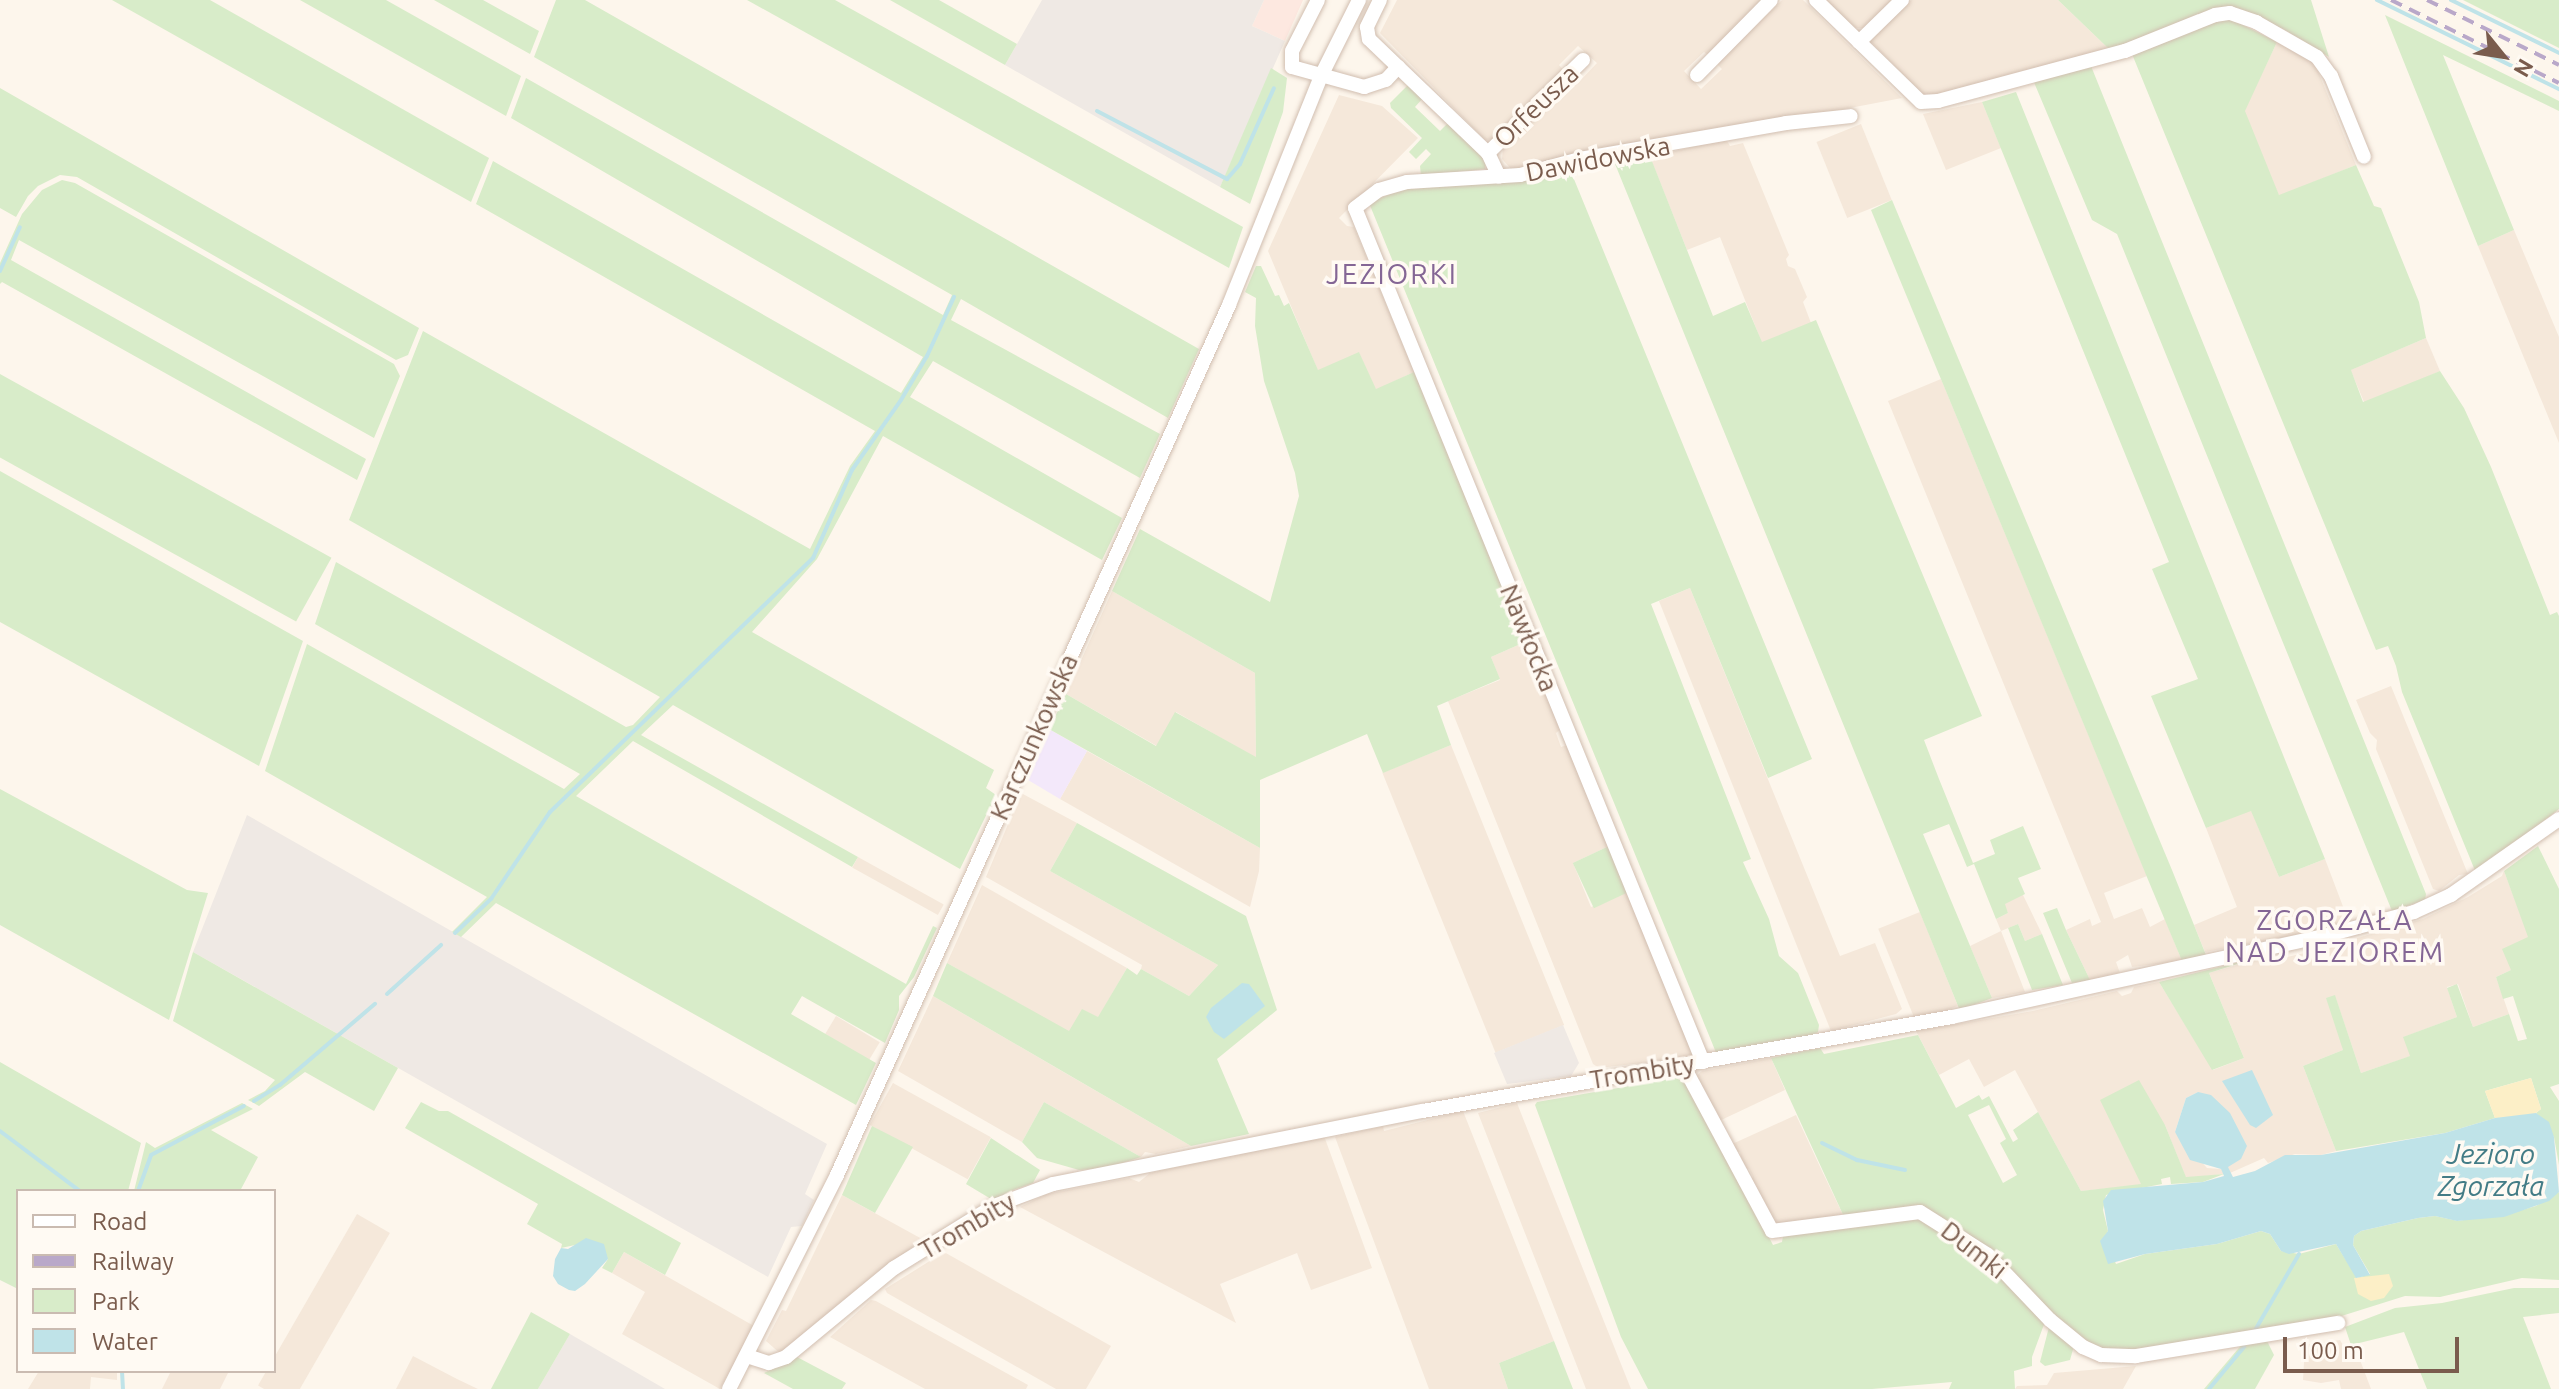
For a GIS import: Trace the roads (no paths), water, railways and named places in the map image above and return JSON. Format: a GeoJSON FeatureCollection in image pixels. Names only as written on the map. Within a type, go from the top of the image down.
{"type":"FeatureCollection","features":[{"type":"Feature","properties":{"kind":"street"},"geometry":{"type":"LineString","coordinates":[[1318,0],[1290,60],[1292,67],[1354,87],[1369,87],[1386,80],[1398,67]]}},
{"type":"Feature","properties":{"kind":"street","name":"Karczunkowska"},"geometry":{"type":"LineString","coordinates":[[1321,76],[1323,57],[1350,0]]}},
{"type":"Feature","properties":{"kind":"street","name":"Karczunkowska"},"geometry":{"type":"LineString","coordinates":[[729,1389],[837,1175],[1229,305],[1321,76],[1359,0]]}},
{"type":"Feature","properties":{"kind":"street"},"geometry":{"type":"LineString","coordinates":[[1380,0],[1371,13],[1367,32],[1373,45],[1488,153],[1499,177]]}},
{"type":"Feature","properties":{"kind":"street"},"geometry":{"type":"LineString","coordinates":[[1697,75],[1771,0]]}},
{"type":"Feature","properties":{"kind":"street"},"geometry":{"type":"LineString","coordinates":[[1816,0],[1921,102],[1938,101],[2125,51],[2223,13],[2256,22],[2317,57],[2331,76],[2364,157]]}},
{"type":"Feature","properties":{"kind":"street"},"geometry":{"type":"LineString","coordinates":[[1859,42],[1902,0]]}},
{"type":"Feature","properties":{"kind":"street","name":"Orfeusza"},"geometry":{"type":"LineString","coordinates":[[1488,153],[1583,60]]}},
{"type":"Feature","properties":{"kind":"street","name":"Dawidowska"},"geometry":{"type":"LineString","coordinates":[[1354,213],[1360,202],[1391,186],[1499,177],[1786,123],[1851,116]]}},
{"type":"Feature","properties":{"kind":"street","name":"Nawłocka"},"geometry":{"type":"LineString","coordinates":[[1354,213],[1703,1062]]}},
{"type":"Feature","properties":{"kind":"street","name":"Trombity"},"geometry":{"type":"LineString","coordinates":[[747,1356],[769,1363],[786,1357],[894,1268],[994,1206],[1053,1184],[1407,1114],[1992,1009],[2380,922],[2451,895],[2559,819]]}},
{"type":"Feature","properties":{"kind":"street","name":"Dumki"},"geometry":{"type":"LineString","coordinates":[[1683,1065],[1772,1231],[1920,1212],[1988,1255],[2050,1320],[2080,1345],[2101,1355],[2136,1356],[2338,1323]]}},
{"type":"Feature","properties":{"kind":"water"},"geometry":{"type":"Polygon","coordinates":[[[1242,983],[1249,984],[1265,1006],[1224,1039],[1214,1032],[1206,1017],[1211,1008],[1242,983]]]}},
{"type":"Feature","properties":{"kind":"water"},"geometry":{"type":"Polygon","coordinates":[[[2252,1070],[2273,1115],[2256,1128],[2250,1125],[2222,1081],[2252,1070]]]}},
{"type":"Feature","properties":{"kind":"water","name":"Jezioro Zgorzała"},"geometry":{"type":"Polygon","coordinates":[[[2198,1092],[2211,1095],[2230,1113],[2247,1146],[2241,1159],[2228,1167],[2233,1177],[2255,1171],[2285,1155],[2321,1155],[2445,1133],[2495,1118],[2536,1113],[2549,1122],[2554,1137],[2559,1192],[2549,1201],[2504,1217],[2457,1221],[2435,1216],[2361,1231],[2354,1236],[2353,1245],[2370,1275],[2356,1278],[2336,1244],[2289,1254],[2281,1251],[2270,1234],[2261,1231],[2217,1244],[2145,1254],[2108,1264],[2100,1241],[2108,1231],[2103,1201],[2111,1190],[2203,1182],[2224,1176],[2221,1169],[2190,1160],[2175,1132],[2186,1098],[2198,1092]]]}},
{"type":"Feature","properties":{"kind":"water"},"geometry":{"type":"Polygon","coordinates":[[[586,1238],[604,1244],[608,1259],[585,1284],[575,1291],[569,1290],[558,1284],[553,1276],[555,1259],[561,1248],[568,1249],[586,1238]]]}},
{"type":"Feature","properties":{"kind":"waterway"},"geometry":{"type":"LineString","coordinates":[[2377,0],[2559,89]]}},
{"type":"Feature","properties":{"kind":"waterway"},"geometry":{"type":"LineString","coordinates":[[2451,0],[2559,53]]}},
{"type":"Feature","properties":{"kind":"waterway"},"geometry":{"type":"LineString","coordinates":[[1097,111],[1227,179],[1240,164],[1274,88]]}},
{"type":"Feature","properties":{"kind":"waterway"},"geometry":{"type":"LineString","coordinates":[[0,271],[20,227]]}},
{"type":"Feature","properties":{"kind":"waterway"},"geometry":{"type":"LineString","coordinates":[[455,933],[491,899],[550,812],[813,558],[852,470],[901,400],[927,356],[954,297]]}},
{"type":"Feature","properties":{"kind":"waterway"},"geometry":{"type":"LineString","coordinates":[[387,994],[441,945]]}},
{"type":"Feature","properties":{"kind":"waterway"},"geometry":{"type":"LineString","coordinates":[[254,1101],[280,1085],[375,1004]]}},
{"type":"Feature","properties":{"kind":"waterway"},"geometry":{"type":"LineString","coordinates":[[139,1189],[151,1155],[244,1106]]}},
{"type":"Feature","properties":{"kind":"waterway"},"geometry":{"type":"LineString","coordinates":[[0,1131],[77,1189]]}},
{"type":"Feature","properties":{"kind":"waterway"},"geometry":{"type":"LineString","coordinates":[[1822,1143],[1857,1160],[1905,1170]]}},
{"type":"Feature","properties":{"kind":"waterway"},"geometry":{"type":"LineString","coordinates":[[2254,1332],[2299,1254]]}},
{"type":"Feature","properties":{"kind":"waterway"},"geometry":{"type":"LineString","coordinates":[[2209,1389],[2244,1347]]}},
{"type":"Feature","properties":{"kind":"waterway"},"geometry":{"type":"LineString","coordinates":[[122,1373],[123,1389]]}},
{"type":"Feature","properties":{"kind":"railway"},"geometry":{"type":"LineString","coordinates":[[2391,0],[2559,83]]}},
{"type":"Feature","properties":{"kind":"railway"},"geometry":{"type":"LineString","coordinates":[[2427,0],[2559,65]]}},
{"type":"Feature","properties":{"kind":"district","name":"JEZIORKI"},"geometry":{"type":"Point","coordinates":[1392,274]}},
{"type":"Feature","properties":{"kind":"district","name":"ZGORZAŁA NAD JEZIOREM"},"geometry":{"type":"Point","coordinates":[2335,936]}}]}
